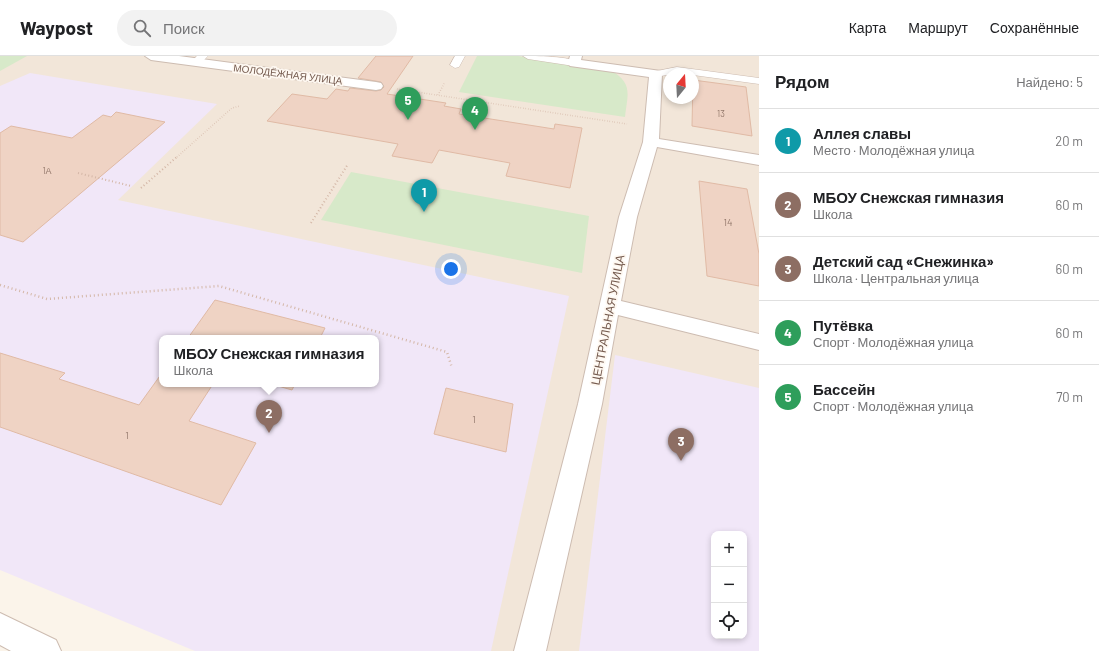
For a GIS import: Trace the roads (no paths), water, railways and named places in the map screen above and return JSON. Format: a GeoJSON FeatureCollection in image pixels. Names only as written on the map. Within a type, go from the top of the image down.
{"type":"FeatureCollection","features":[{"type":"Feature","properties":{"kind":"street","name":"МОЛОДЁЖНАЯ УЛИЦА"},"geometry":{"type":"LineString","coordinates":[[151,56],[199,59],[376,86]]}},
{"type":"Feature","properties":{"kind":"street"},"geometry":{"type":"LineString","coordinates":[[575,59],[656,74]]}},
{"type":"Feature","properties":{"kind":"street","name":"ЦЕНТРАЛЬНАЯ УЛИЦА"},"geometry":{"type":"LineString","coordinates":[[530,651],[590,404],[628,217],[652,135],[656,74]]}},
{"type":"Feature","properties":{"kind":"street"},"geometry":{"type":"LineString","coordinates":[[652,135],[759,160]]}},
{"type":"Feature","properties":{"kind":"street"},"geometry":{"type":"LineString","coordinates":[[611,306],[759,342]]}},
{"type":"Feature","properties":{"kind":"street"},"geometry":{"type":"LineString","coordinates":[[0,629],[46,651]]}},
{"type":"Feature","properties":{"kind":"lane"},"geometry":{"type":"LineString","coordinates":[[528,56],[575,59]]}},
{"type":"Feature","properties":{"kind":"lane"},"geometry":{"type":"LineString","coordinates":[[676,56],[677,68]]}},
{"type":"Feature","properties":{"kind":"lane"},"geometry":{"type":"LineString","coordinates":[[656,74],[663,73]]}},
{"type":"Feature","properties":{"kind":"lane"},"geometry":{"type":"LineString","coordinates":[[699,73],[759,81]]}},
{"type":"Feature","properties":{"kind":"place","name":"Бассейн"},"geometry":{"type":"Point","coordinates":[408,120]}},
{"type":"Feature","properties":{"kind":"place","name":"Путёвка"},"geometry":{"type":"Point","coordinates":[475,130]}},
{"type":"Feature","properties":{"kind":"place","name":"Аллея славы"},"geometry":{"type":"Point","coordinates":[424,212]}},
{"type":"Feature","properties":{"kind":"place","name":"МБОУ Снежская гимназия"},"geometry":{"type":"Point","coordinates":[269,433]}},
{"type":"Feature","properties":{"kind":"place","name":"Детский сад «Снежинка»"},"geometry":{"type":"Point","coordinates":[681,461]}}]}
